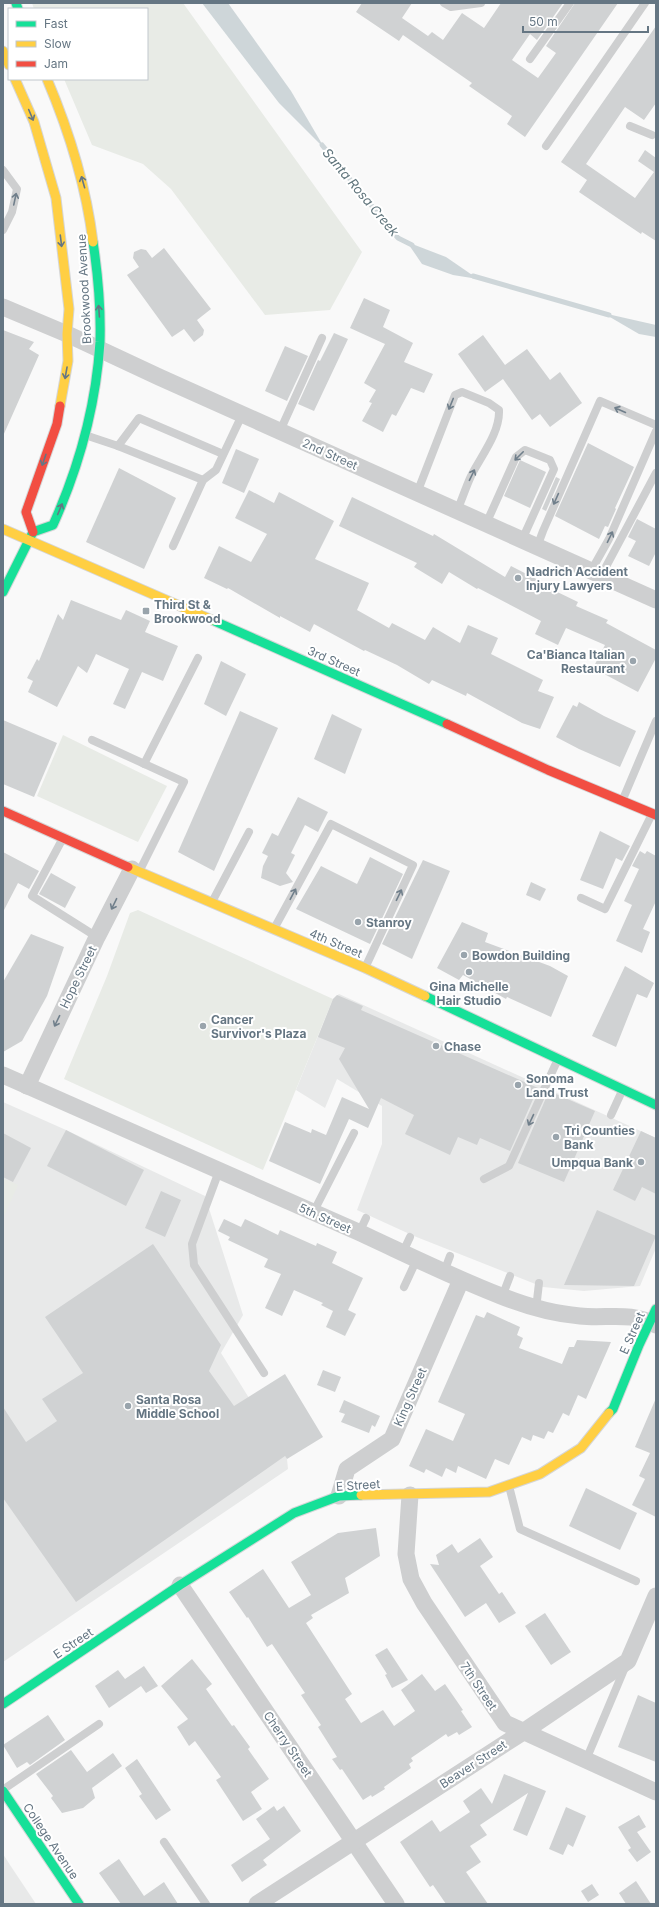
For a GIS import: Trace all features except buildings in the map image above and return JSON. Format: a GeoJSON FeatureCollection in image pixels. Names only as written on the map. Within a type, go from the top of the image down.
{"type":"FeatureCollection","features":[{"type":"Feature","properties":{"kind":"street"},"geometry":{"type":"LineString","coordinates":[[3,51],[8,63]]}},
{"type":"Feature","properties":{"kind":"street","name":"Brookwood Avenue"},"geometry":{"type":"LineString","coordinates":[[15,80],[34,122],[56,198],[69,309],[67,334],[68,361],[57,424],[26,512],[33,532],[53,525],[73,478],[84,434],[99,350],[100,317],[95,243],[85,187],[61,111],[47,80]]}},
{"type":"Feature","properties":{"kind":"street","name":"2nd Street"},"geometry":{"type":"LineString","coordinates":[[3,308],[67,334],[99,350],[656,600]]}},
{"type":"Feature","properties":{"kind":"street","name":"3rd Street"},"geometry":{"type":"LineString","coordinates":[[3,529],[345,678],[548,770],[654,814]]}},
{"type":"Feature","properties":{"kind":"street"},"geometry":{"type":"LineString","coordinates":[[3,592],[33,532]]}},
{"type":"Feature","properties":{"kind":"street","name":"4th Street"},"geometry":{"type":"LineString","coordinates":[[3,811],[64,837],[135,871],[365,968],[656,1105]]}},
{"type":"Feature","properties":{"kind":"street","name":"Hope Street"},"geometry":{"type":"LineString","coordinates":[[27,1086],[97,937],[135,871]]}},
{"type":"Feature","properties":{"kind":"street","name":"5th Street"},"geometry":{"type":"LineString","coordinates":[[3,1076],[314,1213],[362,1225],[410,1250],[444,1272],[502,1297],[536,1309],[581,1316],[626,1315],[654,1318]]}},
{"type":"Feature","properties":{"kind":"street","name":"King Street"},"geometry":{"type":"LineString","coordinates":[[339,1496],[347,1469],[392,1439],[461,1280]]}},
{"type":"Feature","properties":{"kind":"street","name":"E Street"},"geometry":{"type":"LineString","coordinates":[[3,1704],[180,1585],[294,1513],[339,1496],[489,1492],[540,1474],[581,1448],[613,1409],[654,1318]]}},
{"type":"Feature","properties":{"kind":"street","name":"7th Street"},"geometry":{"type":"LineString","coordinates":[[410,1495],[406,1554],[411,1579],[424,1603],[505,1723],[656,1792]]}},
{"type":"Feature","properties":{"kind":"street","name":"Cherry Street"},"geometry":{"type":"LineString","coordinates":[[180,1585],[396,1904]]}},
{"type":"Feature","properties":{"kind":"street"},"geometry":{"type":"LineString","coordinates":[[628,1661],[656,1596]]}},
{"type":"Feature","properties":{"kind":"street","name":"Beaver Street"},"geometry":{"type":"LineString","coordinates":[[257,1904],[523,1732],[628,1661]]}},
{"type":"Feature","properties":{"kind":"street","name":"College Avenue"},"geometry":{"type":"LineString","coordinates":[[3,1791],[79,1904]]}},
{"type":"Feature","properties":{"kind":"lane"},"geometry":{"type":"LineString","coordinates":[[444,3],[451,7],[481,3]]}},
{"type":"Feature","properties":{"kind":"lane"},"geometry":{"type":"LineString","coordinates":[[530,60],[570,3]]}},
{"type":"Feature","properties":{"kind":"lane"},"geometry":{"type":"LineString","coordinates":[[546,146],[645,3]]}},
{"type":"Feature","properties":{"kind":"lane"},"geometry":{"type":"LineString","coordinates":[[630,126],[655,135]]}},
{"type":"Feature","properties":{"kind":"lane"},"geometry":{"type":"LineString","coordinates":[[3,170],[17,189],[12,212],[3,230]]}},
{"type":"Feature","properties":{"kind":"lane"},"geometry":{"type":"LineString","coordinates":[[280,431],[322,338]]}},
{"type":"Feature","properties":{"kind":"lane"},"geometry":{"type":"LineString","coordinates":[[417,493],[455,395],[462,392],[489,403],[499,410],[499,419],[496,429],[470,477],[457,511]]}},
{"type":"Feature","properties":{"kind":"lane"},"geometry":{"type":"LineString","coordinates":[[530,544],[542,531],[600,401],[656,425]]}},
{"type":"Feature","properties":{"kind":"lane"},"geometry":{"type":"LineString","coordinates":[[173,546],[203,480],[216,470],[242,414]]}},
{"type":"Feature","properties":{"kind":"lane"},"geometry":{"type":"LineString","coordinates":[[118,446],[139,418],[224,454]]}},
{"type":"Feature","properties":{"kind":"lane"},"geometry":{"type":"LineString","coordinates":[[596,573],[609,539],[656,431]]}},
{"type":"Feature","properties":{"kind":"lane"},"geometry":{"type":"LineString","coordinates":[[84,434],[203,480]]}},
{"type":"Feature","properties":{"kind":"lane"},"geometry":{"type":"LineString","coordinates":[[486,524],[516,458],[525,450],[550,460],[554,469],[530,544]]}},
{"type":"Feature","properties":{"kind":"lane"},"geometry":{"type":"LineString","coordinates":[[596,573],[656,473]]}},
{"type":"Feature","properties":{"kind":"lane"},"geometry":{"type":"LineString","coordinates":[[144,764],[198,658]]}},
{"type":"Feature","properties":{"kind":"lane"},"geometry":{"type":"LineString","coordinates":[[622,800],[656,721]]}},
{"type":"Feature","properties":{"kind":"lane"},"geometry":{"type":"LineString","coordinates":[[92,740],[184,782],[135,871]]}},
{"type":"Feature","properties":{"kind":"lane"},"geometry":{"type":"LineString","coordinates":[[581,898],[605,909],[654,814]]}},
{"type":"Feature","properties":{"kind":"lane"},"geometry":{"type":"LineString","coordinates":[[275,929],[331,824],[413,865],[365,968]]}},
{"type":"Feature","properties":{"kind":"lane"},"geometry":{"type":"LineString","coordinates":[[211,902],[249,832]]}},
{"type":"Feature","properties":{"kind":"lane"},"geometry":{"type":"LineString","coordinates":[[64,837],[32,896],[97,937]]}},
{"type":"Feature","properties":{"kind":"lane"},"geometry":{"type":"LineString","coordinates":[[484,1179],[509,1166],[558,1058]]}},
{"type":"Feature","properties":{"kind":"lane"},"geometry":{"type":"LineString","coordinates":[[611,1115],[622,1090]]}},
{"type":"Feature","properties":{"kind":"lane"},"geometry":{"type":"LineString","coordinates":[[314,1213],[354,1133]]}},
{"type":"Feature","properties":{"kind":"lane"},"geometry":{"type":"LineString","coordinates":[[219,1171],[192,1244],[194,1266],[264,1373]]}},
{"type":"Feature","properties":{"kind":"lane"},"geometry":{"type":"LineString","coordinates":[[404,1287],[410,1250]]}},
{"type":"Feature","properties":{"kind":"lane"},"geometry":{"type":"LineString","coordinates":[[444,1272],[450,1256]]}},
{"type":"Feature","properties":{"kind":"lane"},"geometry":{"type":"LineString","coordinates":[[502,1297],[510,1276]]}},
{"type":"Feature","properties":{"kind":"lane"},"geometry":{"type":"LineString","coordinates":[[536,1309],[539,1283]]}},
{"type":"Feature","properties":{"kind":"lane"},"geometry":{"type":"LineString","coordinates":[[509,1485],[520,1529],[636,1581]]}},
{"type":"Feature","properties":{"kind":"lane"},"geometry":{"type":"LineString","coordinates":[[586,1760],[628,1661]]}},
{"type":"Feature","properties":{"kind":"lane"},"geometry":{"type":"LineString","coordinates":[[3,1791],[99,1724]]}},
{"type":"Feature","properties":{"kind":"lane"},"geometry":{"type":"LineString","coordinates":[[164,1842],[206,1904]]}},
{"type":"Feature","properties":{"kind":"shaded area"},"geometry":{"type":"Polygon","coordinates":[[[32,3],[183,3],[362,252],[330,310],[265,315],[171,189],[143,164],[92,145],[64,80],[148,80],[148,8],[34,8],[32,3]]]}},
{"type":"Feature","properties":{"kind":"shaded area"},"geometry":{"type":"Polygon","coordinates":[[[202,3],[228,3],[291,91],[325,149],[279,103],[202,3]]]}},
{"type":"Feature","properties":{"kind":"shaded area"},"geometry":{"type":"Polygon","coordinates":[[[407,242],[446,257],[478,279],[453,275],[422,264],[407,242]]]}},
{"type":"Feature","properties":{"kind":"shaded area"},"geometry":{"type":"Polygon","coordinates":[[[603,313],[656,325],[656,337],[639,334],[603,313]]]}},
{"type":"Feature","properties":{"kind":"shaded area"},"geometry":{"type":"Polygon","coordinates":[[[63,735],[167,786],[138,842],[37,796],[63,735]]]}},
{"type":"Feature","properties":{"kind":"shaded area"},"geometry":{"type":"Polygon","coordinates":[[[138,910],[333,999],[263,1170],[64,1079],[107,976],[130,913],[138,910]]]}},
{"type":"Feature","properties":{"kind":"shaded area"},"geometry":{"type":"Polygon","coordinates":[[[339,994],[656,1138],[656,1248],[640,1286],[584,1291],[543,1287],[414,1236],[357,1210],[382,1144],[382,1106],[337,1079],[325,1108],[296,1090],[333,999],[339,994]]]}},
{"type":"Feature","properties":{"kind":"shaded area","name":"Santa Rosa Middle School"},"geometry":{"type":"Polygon","coordinates":[[[3,1102],[205,1196],[243,1315],[221,1353],[287,1459],[288,1469],[3,1662],[3,1102]]]}},
{"type":"Feature","properties":{"kind":"shaded area"},"geometry":{"type":"Polygon","coordinates":[[[3,1178],[18,1185],[3,1218],[3,1178]]]}},
{"type":"Feature","properties":{"kind":"shaded area"},"geometry":{"type":"Polygon","coordinates":[[[3,1854],[10,1865],[36,1904],[3,1904],[3,1854]]]}},
{"type":"Feature","properties":{"kind":"waterway","name":"Santa Rosa Creek"},"geometry":{"type":"LineString","coordinates":[[322,145],[398,238],[412,245]]}},
{"type":"Feature","properties":{"kind":"waterway","name":"Santa Rosa Creek"},"geometry":{"type":"LineString","coordinates":[[473,276],[609,315]]}},
{"type":"Feature","properties":{"kind":"traffic: fast"},"geometry":{"type":"LineString","coordinates":[[16,3],[18,8]]}},
{"type":"Feature","properties":{"kind":"traffic: fast"},"geometry":{"type":"LineString","coordinates":[[3,592],[33,532],[53,525],[71,481],[85,436],[95,389],[100,342],[99,292],[93,242]]}},
{"type":"Feature","properties":{"kind":"traffic: fast"},"geometry":{"type":"LineString","coordinates":[[212,620],[447,724]]}},
{"type":"Feature","properties":{"kind":"traffic: fast"},"geometry":{"type":"LineString","coordinates":[[425,996],[656,1105]]}},
{"type":"Feature","properties":{"kind":"traffic: fast"},"geometry":{"type":"LineString","coordinates":[[609,1413],[613,1409],[639,1345],[656,1309]]}},
{"type":"Feature","properties":{"kind":"traffic: fast"},"geometry":{"type":"LineString","coordinates":[[3,1704],[180,1585],[294,1513],[339,1496],[361,1495]]}},
{"type":"Feature","properties":{"kind":"traffic: fast"},"geometry":{"type":"LineString","coordinates":[[3,1791],[79,1904]]}},
{"type":"Feature","properties":{"kind":"traffic: slow"},"geometry":{"type":"LineString","coordinates":[[3,51],[8,63]]}},
{"type":"Feature","properties":{"kind":"traffic: slow"},"geometry":{"type":"LineString","coordinates":[[15,80],[34,122],[56,198],[69,309],[67,334],[68,361],[60,406]]}},
{"type":"Feature","properties":{"kind":"traffic: slow"},"geometry":{"type":"LineString","coordinates":[[47,80],[76,159],[86,200],[93,242]]}},
{"type":"Feature","properties":{"kind":"traffic: slow"},"geometry":{"type":"LineString","coordinates":[[3,529],[212,620]]}},
{"type":"Feature","properties":{"kind":"traffic: slow"},"geometry":{"type":"LineString","coordinates":[[128,867],[365,968],[425,996]]}},
{"type":"Feature","properties":{"kind":"traffic: slow"},"geometry":{"type":"LineString","coordinates":[[361,1495],[489,1492],[540,1474],[581,1448],[609,1413]]}},
{"type":"Feature","properties":{"kind":"traffic: jam"},"geometry":{"type":"LineString","coordinates":[[33,532],[26,512],[57,424],[60,406]]}},
{"type":"Feature","properties":{"kind":"traffic: jam"},"geometry":{"type":"LineString","coordinates":[[447,724],[548,770],[656,815]]}},
{"type":"Feature","properties":{"kind":"traffic: jam"},"geometry":{"type":"LineString","coordinates":[[3,811],[128,867]]}},
{"type":"Feature","properties":{"kind":"place","name":"Nadrich Accident Injury Lawyers"},"geometry":{"type":"Point","coordinates":[518,578]}},
{"type":"Feature","properties":{"kind":"place","name":"Third St & Brookwood"},"geometry":{"type":"Point","coordinates":[146,611]}},
{"type":"Feature","properties":{"kind":"place","name":"Ca'Bianca Italian Restaurant"},"geometry":{"type":"Point","coordinates":[633,661]}},
{"type":"Feature","properties":{"kind":"place","name":"Stanroy"},"geometry":{"type":"Point","coordinates":[358,922]}},
{"type":"Feature","properties":{"kind":"place","name":"Bowdon Building"},"geometry":{"type":"Point","coordinates":[464,955]}},
{"type":"Feature","properties":{"kind":"place","name":"Gina Michelle Hair Studio"},"geometry":{"type":"Point","coordinates":[469,972]}},
{"type":"Feature","properties":{"kind":"place","name":"Cancer Survivor's Plaza"},"geometry":{"type":"Point","coordinates":[203,1026]}},
{"type":"Feature","properties":{"kind":"place","name":"Chase"},"geometry":{"type":"Point","coordinates":[436,1046]}},
{"type":"Feature","properties":{"kind":"place","name":"Sonoma Land Trust"},"geometry":{"type":"Point","coordinates":[518,1085]}},
{"type":"Feature","properties":{"kind":"place","name":"Tri Counties Bank"},"geometry":{"type":"Point","coordinates":[556,1137]}},
{"type":"Feature","properties":{"kind":"place","name":"Umpqua Bank"},"geometry":{"type":"Point","coordinates":[641,1162]}},
{"type":"Feature","properties":{"kind":"place","name":"Santa Rosa Middle School"},"geometry":{"type":"Point","coordinates":[128,1406]}}]}
